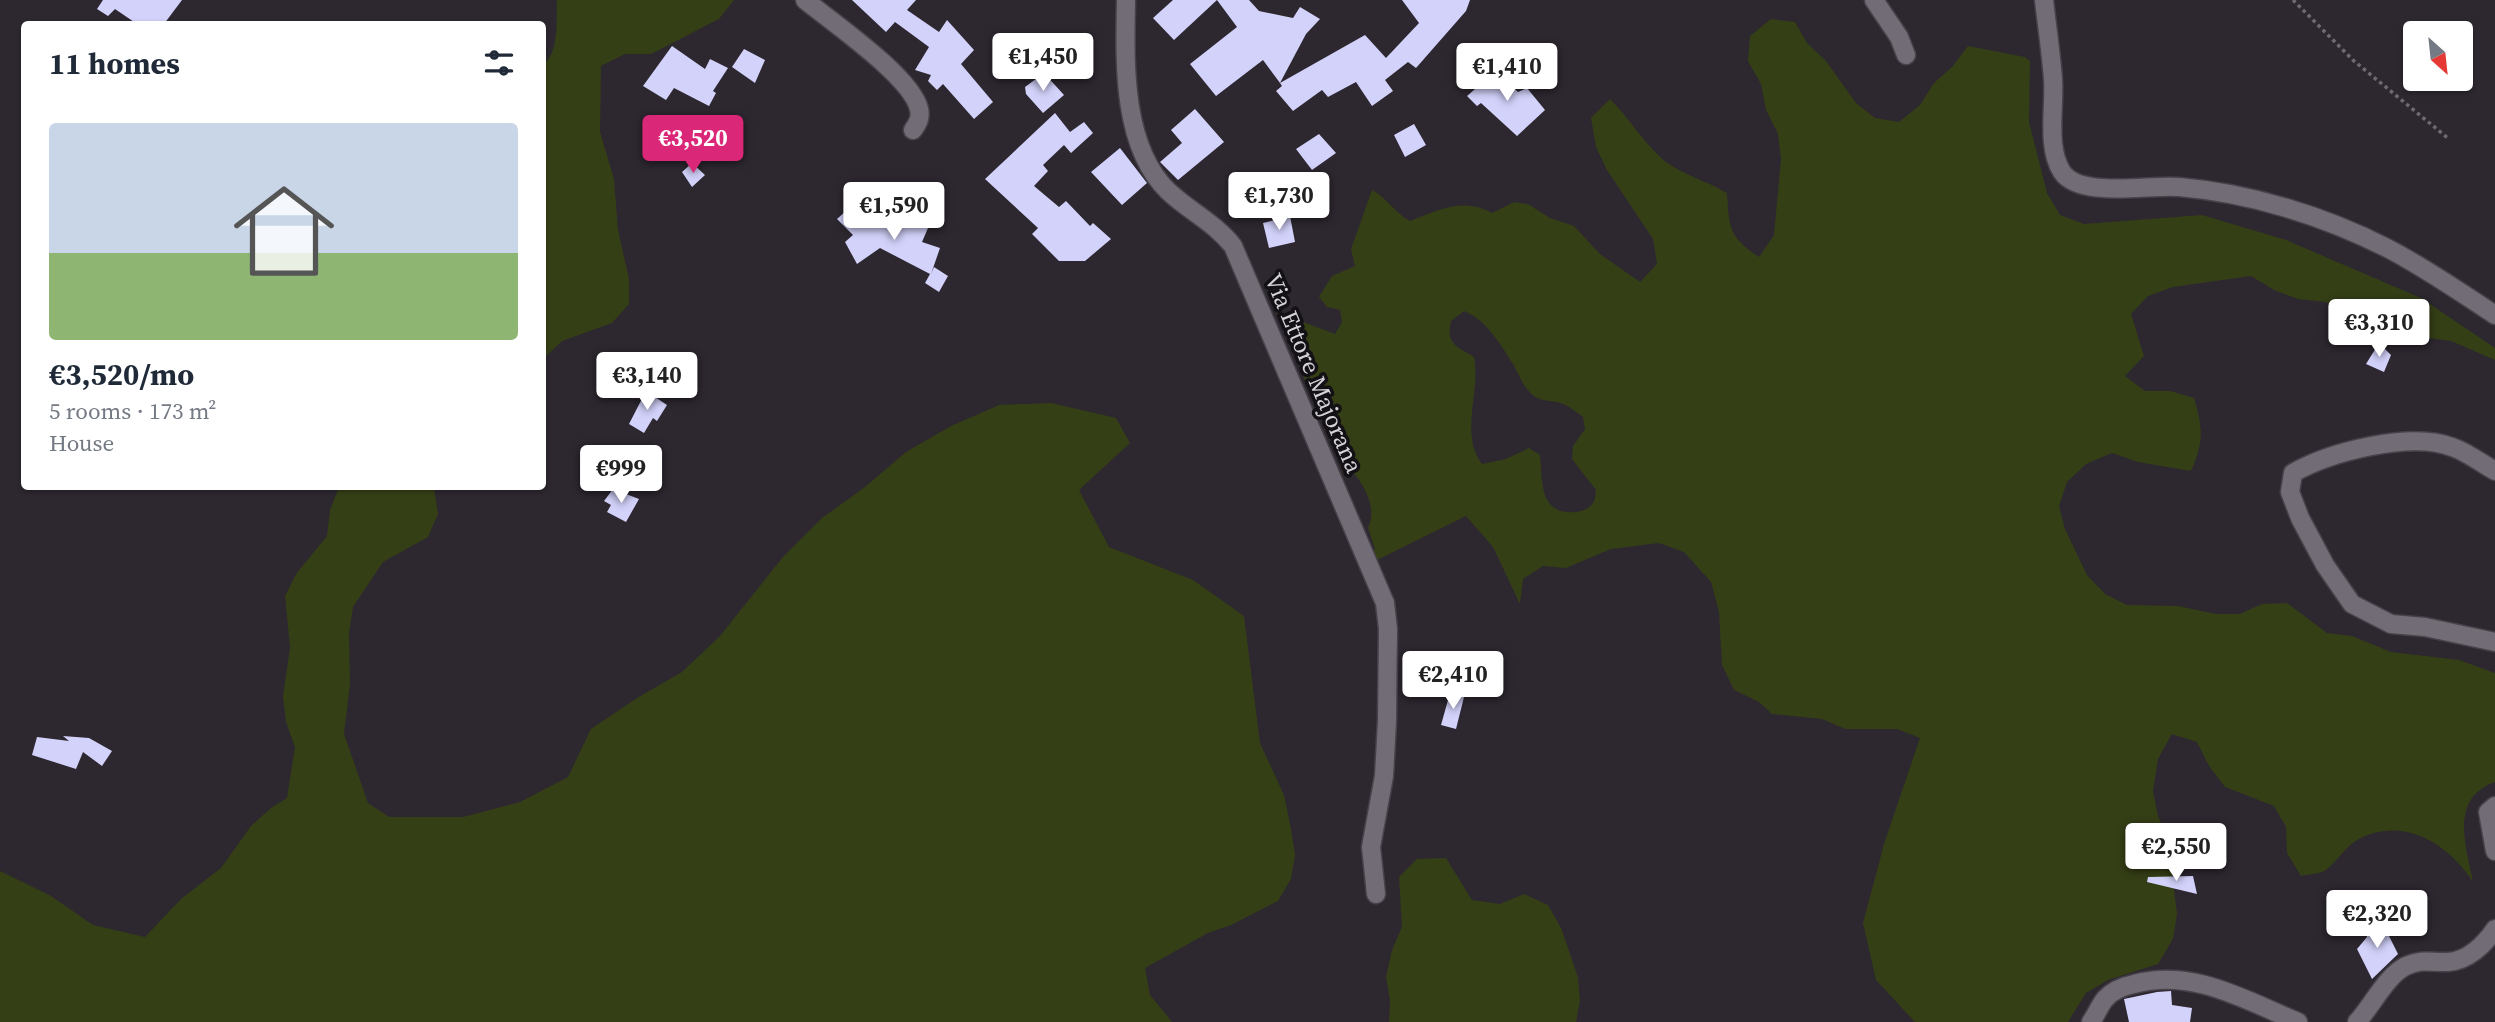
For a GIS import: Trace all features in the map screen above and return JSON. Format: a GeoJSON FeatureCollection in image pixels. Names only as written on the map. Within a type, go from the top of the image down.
{"type":"FeatureCollection","features":[{"type":"Feature","properties":{"kind":"street"},"geometry":{"type":"LineString","coordinates":[[805,0],[900,79],[919,108],[919,122],[914,130]]}},
{"type":"Feature","properties":{"kind":"street","name":"Via Ettore Majorana"},"geometry":{"type":"LineString","coordinates":[[1126,0],[1125,68],[1129,99],[1143,152],[1165,188],[1212,224],[1233,246],[1387,612],[1384,776],[1371,847],[1376,894]]}},
{"type":"Feature","properties":{"kind":"street"},"geometry":{"type":"LineString","coordinates":[[1874,0],[1899,37],[1906,55]]}},
{"type":"Feature","properties":{"kind":"street"},"geometry":{"type":"LineString","coordinates":[[2044,0],[2053,79],[2054,157],[2064,175],[2079,184],[2103,188],[2178,186],[2246,197],[2311,216],[2387,248],[2495,315]]}},
{"type":"Feature","properties":{"kind":"street"},"geometry":{"type":"LineString","coordinates":[[2495,471],[2451,447],[2424,440],[2351,450],[2311,463],[2293,473],[2290,492],[2300,518],[2325,565],[2351,604],[2391,624],[2425,627],[2495,642]]}},
{"type":"Feature","properties":{"kind":"street"},"geometry":{"type":"LineString","coordinates":[[2495,806],[2488,812],[2495,850]]}},
{"type":"Feature","properties":{"kind":"street"},"geometry":{"type":"LineString","coordinates":[[2357,1022],[2404,967],[2426,959],[2449,962],[2463,959],[2477,950],[2495,929]]}},
{"type":"Feature","properties":{"kind":"street"},"geometry":{"type":"LineString","coordinates":[[2091,1022],[2106,998],[2123,986],[2147,980],[2181,979],[2210,985],[2298,1022]]}},
{"type":"Feature","properties":{"kind":"path"},"geometry":{"type":"LineString","coordinates":[[2293,0],[2354,61],[2449,139]]}},
{"type":"Feature","properties":{"kind":"green space"},"geometry":{"type":"Polygon","coordinates":[[[557,0],[734,0],[719,19],[651,54],[625,54],[601,66],[600,132],[614,179],[618,230],[629,279],[629,304],[612,323],[562,341],[546,356],[546,62],[552,53],[557,26],[557,0]]]}},
{"type":"Feature","properties":{"kind":"green space"},"geometry":{"type":"Polygon","coordinates":[[[1771,19],[1795,22],[1807,43],[1826,61],[1856,103],[1875,118],[1899,122],[1920,105],[1934,83],[1952,67],[1968,46],[2025,57],[2030,61],[2029,122],[2047,193],[2060,215],[2084,224],[2202,215],[2286,240],[2421,298],[2495,348],[2495,360],[2451,341],[2371,330],[2326,302],[2298,299],[2274,290],[2251,276],[2173,287],[2148,296],[2131,314],[2144,356],[2125,376],[2145,391],[2170,391],[2194,398],[2201,435],[2191,471],[2138,462],[2112,453],[2086,464],[2067,482],[2059,506],[2065,529],[2087,575],[2105,594],[2127,605],[2178,606],[2216,614],[2240,614],[2262,604],[2287,603],[2327,633],[2352,636],[2391,652],[2459,660],[2495,673],[2495,782],[2481,789],[2471,799],[2464,825],[2473,882],[2440,847],[2426,838],[2396,831],[2363,837],[2352,844],[2325,871],[2301,876],[2287,853],[2286,827],[2274,806],[2225,787],[2209,766],[2197,742],[2172,734],[2158,759],[2153,791],[2158,816],[2168,839],[2177,914],[2173,939],[2158,964],[2108,980],[2086,993],[2068,1022],[1915,1022],[1876,980],[1863,923],[1884,844],[1920,738],[1897,729],[1845,729],[1822,719],[1772,714],[1759,702],[1734,690],[1722,665],[1719,612],[1711,582],[1684,552],[1659,543],[1611,549],[1566,568],[1543,566],[1523,579],[1520,604],[1493,547],[1466,516],[1371,563],[1368,555],[1375,549],[1368,528],[1371,513],[1369,499],[1353,472],[1344,475],[1277,312],[1335,334],[1342,322],[1340,310],[1327,307],[1319,297],[1332,276],[1355,266],[1351,249],[1372,190],[1410,221],[1451,207],[1471,206],[1492,213],[1514,202],[1528,204],[1550,218],[1574,226],[1600,254],[1640,282],[1657,264],[1653,239],[1607,170],[1596,147],[1591,118],[1610,99],[1660,157],[1676,168],[1727,193],[1732,231],[1759,257],[1774,235],[1781,159],[1778,134],[1766,110],[1761,84],[1748,61],[1750,36],[1771,19]],[[1464,311],[1451,321],[1450,335],[1454,344],[1474,357],[1472,440],[1482,464],[1506,459],[1529,448],[1540,455],[1543,487],[1554,508],[1573,512],[1591,506],[1596,490],[1572,459],[1573,446],[1585,429],[1583,417],[1566,405],[1534,396],[1496,339],[1485,325],[1464,311]]]}},
{"type":"Feature","properties":{"kind":"green space"},"geometry":{"type":"Polygon","coordinates":[[[1051,403],[1116,418],[1130,443],[1079,490],[1109,547],[1193,580],[1244,616],[1260,743],[1284,795],[1291,829],[1295,855],[1291,879],[1278,901],[1231,925],[1208,933],[1145,968],[1150,995],[1172,1022],[0,1022],[0,871],[51,896],[93,925],[145,937],[181,899],[221,868],[251,826],[287,798],[295,747],[286,722],[283,697],[290,647],[285,596],[296,574],[327,536],[330,510],[338,490],[434,490],[438,514],[428,537],[383,562],[353,607],[349,633],[350,684],[344,734],[368,803],[389,817],[463,817],[520,802],[568,777],[591,729],[682,672],[720,636],[783,557],[822,518],[865,487],[906,452],[951,426],[999,405],[1051,403]]]}},
{"type":"Feature","properties":{"kind":"green space"},"geometry":{"type":"Polygon","coordinates":[[[1446,858],[1472,900],[1500,904],[1524,894],[1548,905],[1561,928],[1578,977],[1580,1001],[1576,1022],[1389,1022],[1390,1001],[1386,977],[1392,950],[1402,927],[1399,877],[1417,859],[1446,858]]]}},
{"type":"Feature","properties":{"kind":"building"},"geometry":{"type":"Polygon","coordinates":[[[103,0],[182,0],[166,21],[133,21],[115,9],[108,16],[97,9],[103,0]]]}},
{"type":"Feature","properties":{"kind":"building"},"geometry":{"type":"Polygon","coordinates":[[[852,0],[916,0],[907,10],[939,32],[947,20],[974,50],[961,64],[993,102],[974,119],[943,84],[937,90],[928,81],[931,75],[915,70],[929,47],[895,22],[886,32],[852,0]]]}},
{"type":"Feature","properties":{"kind":"building"},"geometry":{"type":"Polygon","coordinates":[[[1173,0],[1217,0],[1174,40],[1153,18],[1173,0]]]}},
{"type":"Feature","properties":{"kind":"building"},"geometry":{"type":"Polygon","coordinates":[[[1217,0],[1249,0],[1259,11],[1293,18],[1300,7],[1320,19],[1306,34],[1280,83],[1263,60],[1216,96],[1190,64],[1237,27],[1217,0]]]}},
{"type":"Feature","properties":{"kind":"building"},"geometry":{"type":"Polygon","coordinates":[[[1402,0],[1470,0],[1466,11],[1416,68],[1408,62],[1385,80],[1393,91],[1372,106],[1356,82],[1328,97],[1322,90],[1293,111],[1276,91],[1282,86],[1280,83],[1365,35],[1386,58],[1419,23],[1402,0]]]}},
{"type":"Feature","properties":{"kind":"building"},"geometry":{"type":"Polygon","coordinates":[[[672,46],[705,69],[710,59],[728,68],[713,91],[716,93],[709,106],[674,88],[666,100],[643,86],[672,46]]]}},
{"type":"Feature","properties":{"kind":"building"},"geometry":{"type":"Polygon","coordinates":[[[744,49],[765,60],[755,83],[732,67],[744,49]]]}},
{"type":"Feature","properties":{"kind":"building"},"geometry":{"type":"Polygon","coordinates":[[[1496,71],[1518,92],[1527,88],[1545,110],[1517,136],[1481,103],[1477,106],[1467,96],[1496,71]]]}},
{"type":"Feature","properties":{"kind":"building"},"geometry":{"type":"Polygon","coordinates":[[[1044,73],[1064,95],[1043,113],[1026,94],[1025,87],[1044,73]]]}},
{"type":"Feature","properties":{"kind":"building"},"geometry":{"type":"Polygon","coordinates":[[[1195,109],[1224,142],[1178,180],[1160,162],[1182,143],[1171,130],[1195,109]]]}},
{"type":"Feature","properties":{"kind":"building"},"geometry":{"type":"Polygon","coordinates":[[[1055,113],[1070,132],[1084,122],[1093,133],[1071,153],[1064,145],[1043,165],[1048,171],[1034,186],[1059,207],[1066,201],[1090,226],[1093,223],[1111,239],[1085,261],[1059,261],[1032,234],[1038,228],[985,179],[1055,113]]]}},
{"type":"Feature","properties":{"kind":"building"},"geometry":{"type":"Polygon","coordinates":[[[1414,124],[1426,145],[1405,157],[1394,135],[1414,124]]]}},
{"type":"Feature","properties":{"kind":"building"},"geometry":{"type":"Polygon","coordinates":[[[1319,134],[1336,153],[1312,170],[1296,149],[1319,134]]]}},
{"type":"Feature","properties":{"kind":"building"},"geometry":{"type":"Polygon","coordinates":[[[1120,148],[1147,183],[1122,205],[1091,172],[1120,148]]]}},
{"type":"Feature","properties":{"kind":"building"},"geometry":{"type":"Polygon","coordinates":[[[692,163],[705,175],[692,187],[682,172],[692,163]]]}},
{"type":"Feature","properties":{"kind":"building"},"geometry":{"type":"Polygon","coordinates":[[[884,209],[928,228],[922,242],[940,248],[931,274],[934,267],[948,276],[939,292],[925,283],[930,274],[880,248],[857,264],[845,242],[853,235],[837,219],[847,210],[866,228],[869,212],[883,215],[884,209]]]}},
{"type":"Feature","properties":{"kind":"building"},"geometry":{"type":"Polygon","coordinates":[[[1290,216],[1295,242],[1269,248],[1263,223],[1290,216]]]}},
{"type":"Feature","properties":{"kind":"building"},"geometry":{"type":"Polygon","coordinates":[[[2379,343],[2391,355],[2384,372],[2366,364],[2379,343]]]}},
{"type":"Feature","properties":{"kind":"building"},"geometry":{"type":"Polygon","coordinates":[[[646,391],[667,405],[657,421],[653,418],[644,433],[629,424],[646,391]]]}},
{"type":"Feature","properties":{"kind":"building"},"geometry":{"type":"Polygon","coordinates":[[[613,489],[639,499],[626,522],[607,512],[611,505],[604,501],[613,489]]]}},
{"type":"Feature","properties":{"kind":"building"},"geometry":{"type":"Polygon","coordinates":[[[1450,693],[1464,697],[1456,729],[1441,725],[1450,693]]]}},
{"type":"Feature","properties":{"kind":"building"},"geometry":{"type":"Polygon","coordinates":[[[63,736],[89,738],[112,751],[102,766],[83,752],[76,769],[32,755],[37,737],[69,741],[63,736]]]}},
{"type":"Feature","properties":{"kind":"building"},"geometry":{"type":"Polygon","coordinates":[[[2193,876],[2197,894],[2147,882],[2148,877],[2193,876]]]}},
{"type":"Feature","properties":{"kind":"building"},"geometry":{"type":"Polygon","coordinates":[[[2382,922],[2398,954],[2372,979],[2357,949],[2367,937],[2366,931],[2382,922]]]}},
{"type":"Feature","properties":{"kind":"building"},"geometry":{"type":"Polygon","coordinates":[[[2171,991],[2172,1005],[2192,1008],[2190,1022],[2129,1022],[2124,999],[2171,991]]]}}]}
